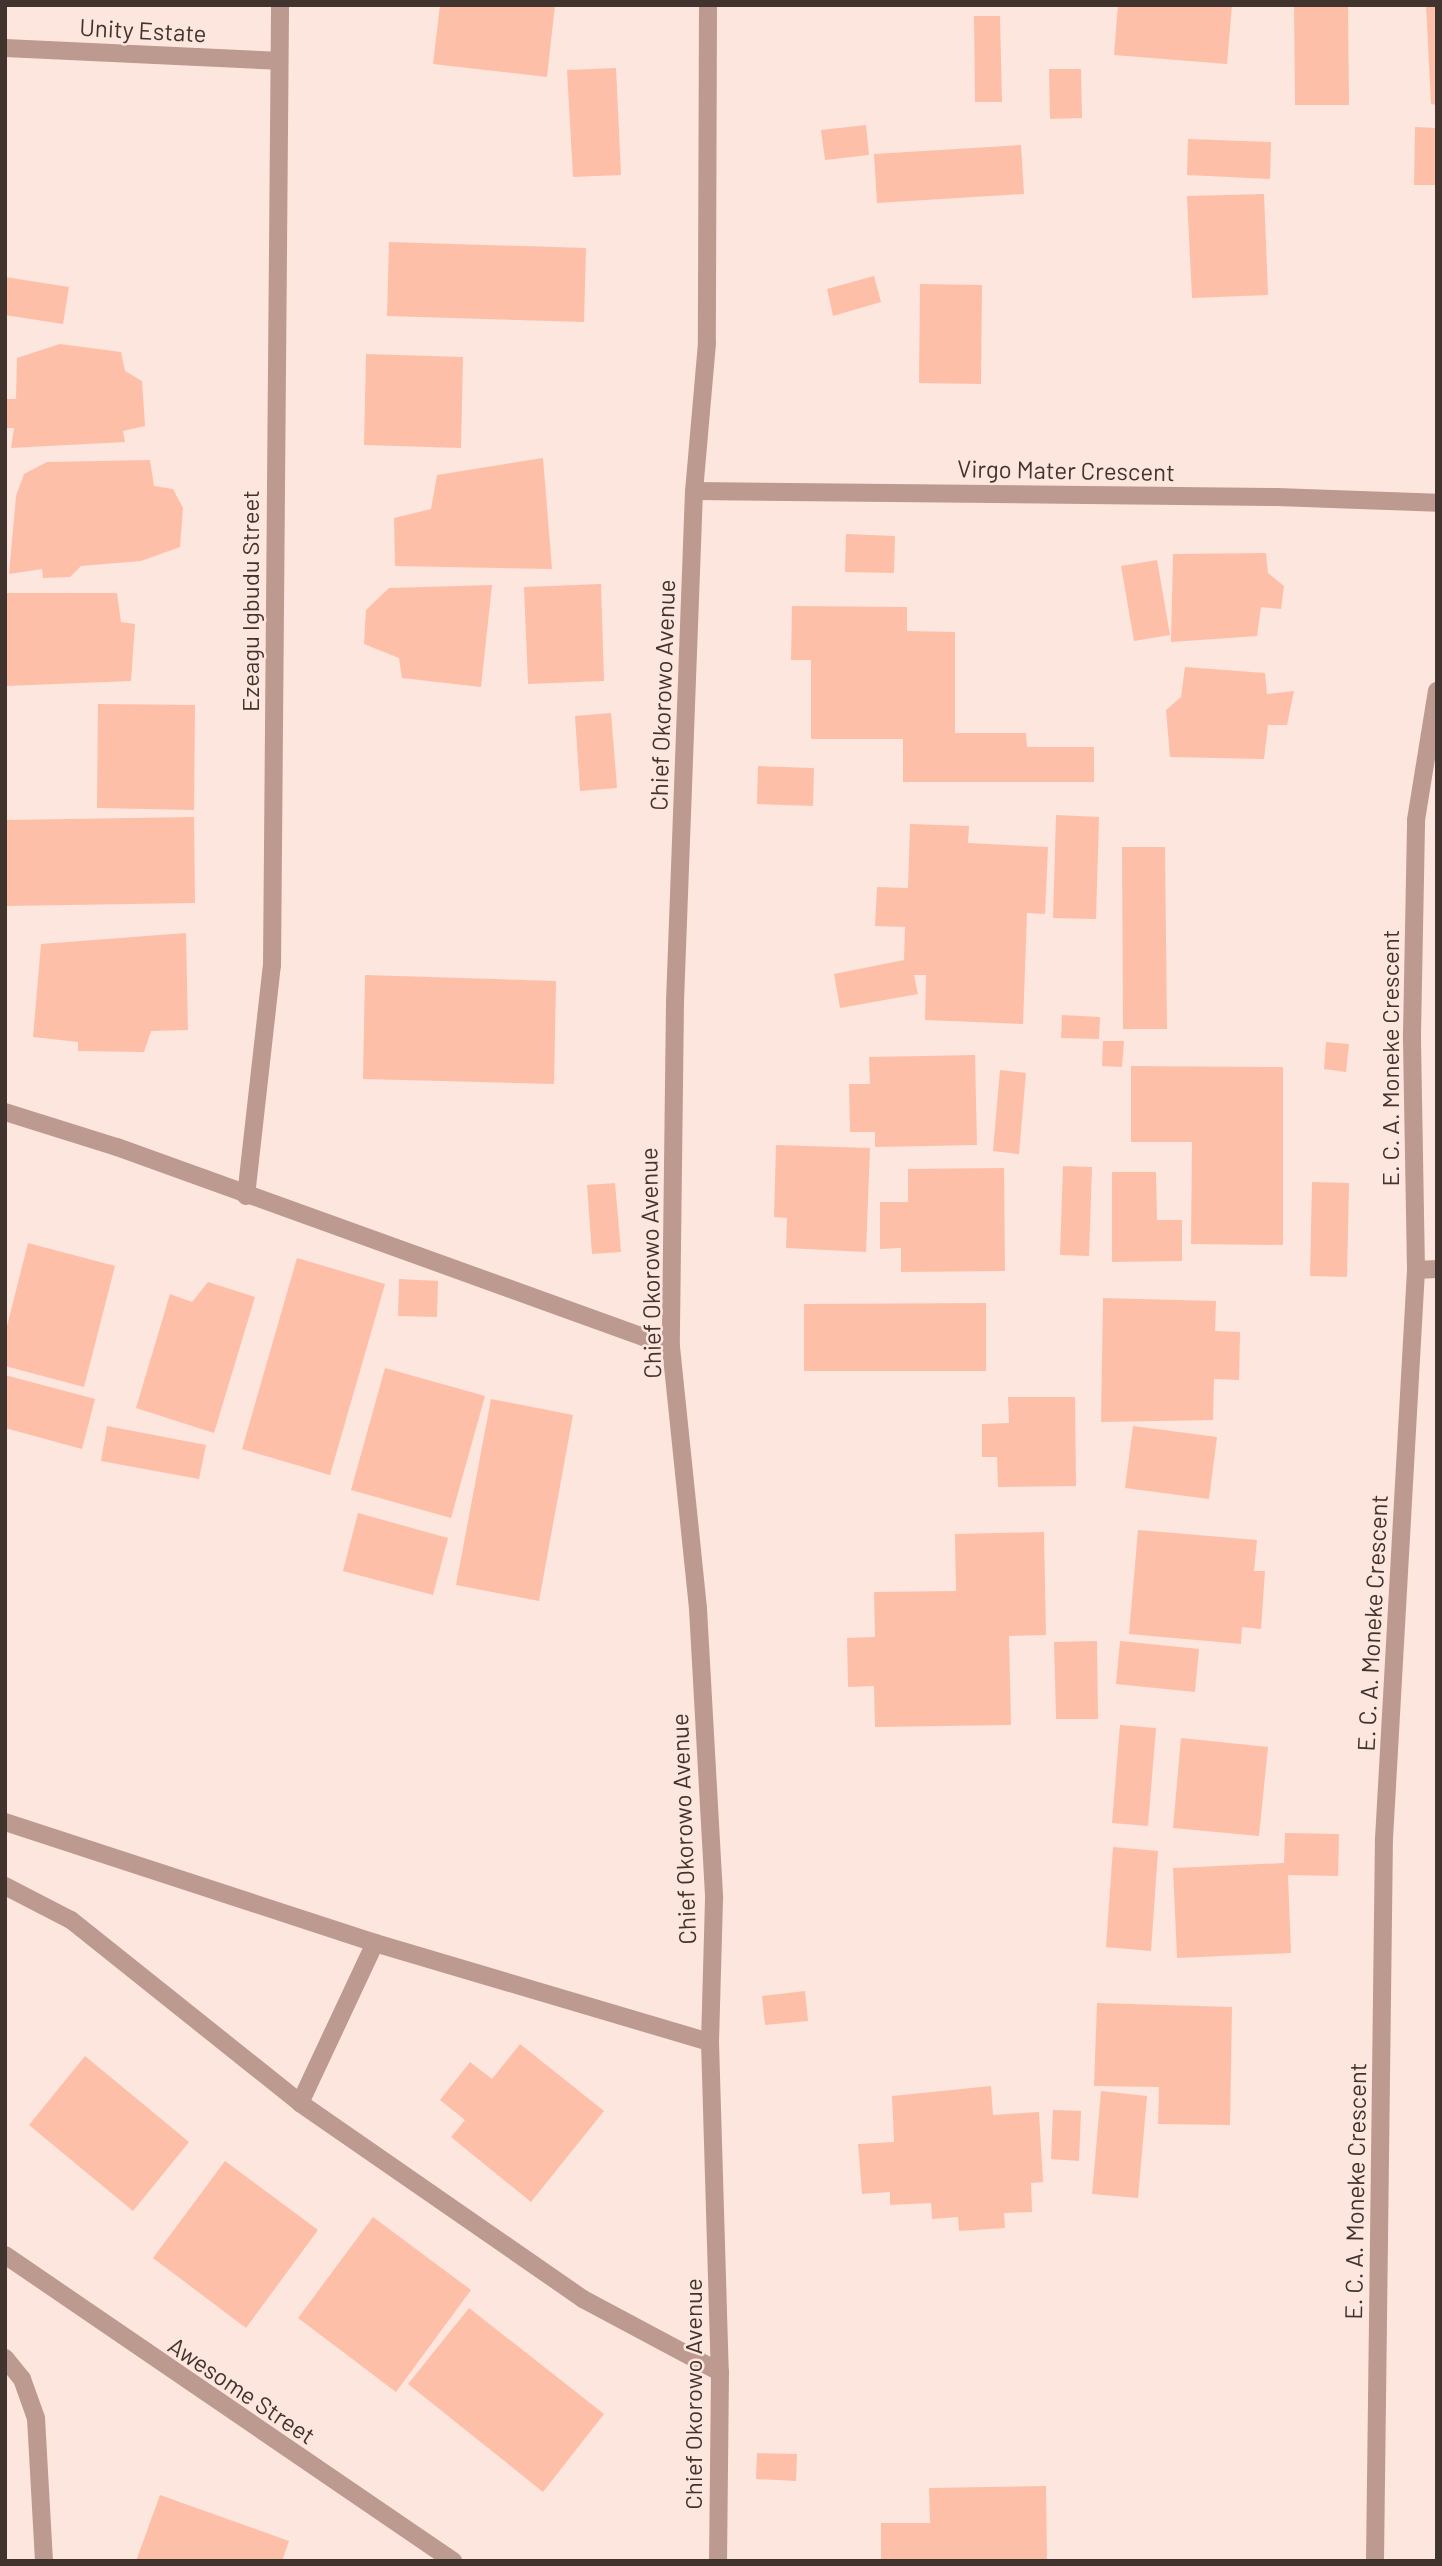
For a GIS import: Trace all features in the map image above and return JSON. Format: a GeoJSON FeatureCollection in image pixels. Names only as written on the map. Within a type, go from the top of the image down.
{"type":"FeatureCollection","features":[{"type":"Feature","properties":{"kind":"street","name":"Ezeagu Igbudu Street"},"geometry":{"type":"LineString","coordinates":[[246,1196],[272,966],[280,5]]}},
{"type":"Feature","properties":{"kind":"street","name":"Chief Okorowo Avenue"},"geometry":{"type":"LineString","coordinates":[[708,5],[707,344],[694,491],[674,1002],[671,1347],[698,1609],[714,1899],[710,2042],[720,2372],[718,2561]]}},
{"type":"Feature","properties":{"kind":"street","name":"Unity Estate"},"geometry":{"type":"LineString","coordinates":[[5,48],[278,61]]}},
{"type":"Feature","properties":{"kind":"street","name":"Virgo Mater Crescent"},"geometry":{"type":"LineString","coordinates":[[694,491],[1277,496],[1437,503]]}},
{"type":"Feature","properties":{"kind":"street","name":"E. C. A. Moneke Crescent"},"geometry":{"type":"LineString","coordinates":[[1375,2561],[1384,1839],[1416,1270],[1412,1034],[1416,820],[1437,691]]}},
{"type":"Feature","properties":{"kind":"street"},"geometry":{"type":"LineString","coordinates":[[5,1112],[117,1147],[246,1196],[671,1347]]}},
{"type":"Feature","properties":{"kind":"street"},"geometry":{"type":"LineString","coordinates":[[1416,1270],[1437,1269]]}},
{"type":"Feature","properties":{"kind":"street"},"geometry":{"type":"LineString","coordinates":[[5,1822],[375,1943],[710,2042]]}},
{"type":"Feature","properties":{"kind":"street"},"geometry":{"type":"LineString","coordinates":[[5,1886],[71,1920],[300,2104],[583,2299],[720,2372]]}},
{"type":"Feature","properties":{"kind":"street"},"geometry":{"type":"LineString","coordinates":[[300,2104],[375,1943]]}},
{"type":"Feature","properties":{"kind":"street","name":"Awesome Street"},"geometry":{"type":"LineString","coordinates":[[5,2255],[240,2420],[453,2561]]}},
{"type":"Feature","properties":{"kind":"street"},"geometry":{"type":"LineString","coordinates":[[5,2358],[22,2379],[36,2418],[44,2561]]}},
{"type":"Feature","properties":{"kind":"building"},"geometry":{"type":"Polygon","coordinates":[[[440,5],[555,5],[547,77],[433,64],[440,5]]]}},
{"type":"Feature","properties":{"kind":"building"},"geometry":{"type":"Polygon","coordinates":[[[1118,5],[1232,5],[1227,64],[1114,55],[1118,5]]]}},
{"type":"Feature","properties":{"kind":"building"},"geometry":{"type":"Polygon","coordinates":[[[1294,5],[1348,5],[1349,105],[1295,105],[1294,5]]]}},
{"type":"Feature","properties":{"kind":"building"},"geometry":{"type":"Polygon","coordinates":[[[1426,5],[1437,5],[1437,105],[1431,104],[1426,5]]]}},
{"type":"Feature","properties":{"kind":"building"},"geometry":{"type":"Polygon","coordinates":[[[974,16],[1000,16],[1002,102],[975,102],[974,16]]]}},
{"type":"Feature","properties":{"kind":"building"},"geometry":{"type":"Polygon","coordinates":[[[616,68],[621,175],[573,177],[567,70],[616,68]]]}},
{"type":"Feature","properties":{"kind":"building"},"geometry":{"type":"Polygon","coordinates":[[[1049,69],[1081,69],[1082,118],[1050,119],[1049,69]]]}},
{"type":"Feature","properties":{"kind":"building"},"geometry":{"type":"Polygon","coordinates":[[[866,125],[869,155],[825,160],[821,130],[866,125]]]}},
{"type":"Feature","properties":{"kind":"building"},"geometry":{"type":"Polygon","coordinates":[[[1415,127],[1437,128],[1437,185],[1414,185],[1415,127]]]}},
{"type":"Feature","properties":{"kind":"building"},"geometry":{"type":"Polygon","coordinates":[[[1188,139],[1271,142],[1270,179],[1187,175],[1188,139]]]}},
{"type":"Feature","properties":{"kind":"building"},"geometry":{"type":"Polygon","coordinates":[[[1021,145],[1024,194],[877,203],[874,154],[1021,145]]]}},
{"type":"Feature","properties":{"kind":"building"},"geometry":{"type":"Polygon","coordinates":[[[1264,194],[1268,295],[1192,298],[1187,196],[1264,194]]]}},
{"type":"Feature","properties":{"kind":"building"},"geometry":{"type":"Polygon","coordinates":[[[389,242],[586,248],[584,322],[387,316],[389,242]]]}},
{"type":"Feature","properties":{"kind":"building"},"geometry":{"type":"Polygon","coordinates":[[[874,276],[881,302],[833,316],[827,289],[874,276]]]}},
{"type":"Feature","properties":{"kind":"building"},"geometry":{"type":"Polygon","coordinates":[[[5,277],[69,287],[63,324],[5,315],[5,277]]]}},
{"type":"Feature","properties":{"kind":"building"},"geometry":{"type":"Polygon","coordinates":[[[920,284],[982,285],[981,384],[919,383],[920,284]]]}},
{"type":"Feature","properties":{"kind":"building"},"geometry":{"type":"Polygon","coordinates":[[[60,344],[121,352],[125,371],[142,381],[145,426],[123,431],[125,442],[11,448],[14,428],[5,428],[5,399],[16,399],[17,358],[60,344]]]}},
{"type":"Feature","properties":{"kind":"building"},"geometry":{"type":"Polygon","coordinates":[[[366,354],[463,357],[461,448],[364,445],[366,354]]]}},
{"type":"Feature","properties":{"kind":"building"},"geometry":{"type":"Polygon","coordinates":[[[543,458],[552,569],[395,566],[394,518],[431,509],[437,475],[543,458]]]}},
{"type":"Feature","properties":{"kind":"building"},"geometry":{"type":"Polygon","coordinates":[[[150,460],[154,486],[173,489],[183,508],[180,547],[141,561],[81,566],[70,577],[43,578],[42,569],[9,574],[16,496],[24,474],[47,462],[150,460]]]}},
{"type":"Feature","properties":{"kind":"building"},"geometry":{"type":"Polygon","coordinates":[[[846,534],[895,536],[894,573],[845,572],[846,534]]]}},
{"type":"Feature","properties":{"kind":"building"},"geometry":{"type":"Polygon","coordinates":[[[1266,553],[1268,573],[1284,586],[1281,609],[1261,607],[1257,636],[1171,642],[1173,554],[1266,553]]]}},
{"type":"Feature","properties":{"kind":"building"},"geometry":{"type":"Polygon","coordinates":[[[1157,560],[1170,635],[1134,641],[1121,566],[1157,560]]]}},
{"type":"Feature","properties":{"kind":"building"},"geometry":{"type":"Polygon","coordinates":[[[601,584],[604,681],[528,684],[524,587],[601,584]]]}},
{"type":"Feature","properties":{"kind":"building"},"geometry":{"type":"Polygon","coordinates":[[[492,585],[481,687],[402,678],[399,658],[364,644],[366,610],[389,588],[492,585]]]}},
{"type":"Feature","properties":{"kind":"building"},"geometry":{"type":"Polygon","coordinates":[[[5,593],[117,593],[121,622],[135,624],[131,681],[6,686],[5,593]]]}},
{"type":"Feature","properties":{"kind":"building"},"geometry":{"type":"Polygon","coordinates":[[[792,606],[907,607],[907,631],[955,632],[955,733],[1026,733],[1027,747],[1094,747],[1094,782],[903,782],[903,739],[811,739],[811,660],[791,660],[792,606]]]}},
{"type":"Feature","properties":{"kind":"building"},"geometry":{"type":"Polygon","coordinates":[[[1185,667],[1265,673],[1267,694],[1294,691],[1287,725],[1268,725],[1264,759],[1170,757],[1166,710],[1181,697],[1185,667]]]}},
{"type":"Feature","properties":{"kind":"building"},"geometry":{"type":"Polygon","coordinates":[[[98,704],[195,705],[194,810],[97,808],[98,704]]]}},
{"type":"Feature","properties":{"kind":"building"},"geometry":{"type":"Polygon","coordinates":[[[611,713],[617,788],[580,791],[575,716],[611,713]]]}},
{"type":"Feature","properties":{"kind":"building"},"geometry":{"type":"Polygon","coordinates":[[[758,766],[814,768],[813,806],[757,804],[758,766]]]}},
{"type":"Feature","properties":{"kind":"building"},"geometry":{"type":"Polygon","coordinates":[[[1056,815],[1099,817],[1096,919],[1053,918],[1056,815]]]}},
{"type":"Feature","properties":{"kind":"building"},"geometry":{"type":"Polygon","coordinates":[[[194,817],[195,903],[5,906],[5,820],[194,817]]]}},
{"type":"Feature","properties":{"kind":"building"},"geometry":{"type":"Polygon","coordinates":[[[910,824],[969,826],[968,843],[1048,847],[1045,914],[1027,913],[1023,1024],[925,1020],[926,975],[914,975],[918,994],[840,1008],[834,974],[904,960],[905,927],[875,926],[877,887],[908,888],[910,824]]]}},
{"type":"Feature","properties":{"kind":"building"},"geometry":{"type":"Polygon","coordinates":[[[1122,847],[1165,847],[1167,1029],[1123,1029],[1122,847]]]}},
{"type":"Feature","properties":{"kind":"building"},"geometry":{"type":"Polygon","coordinates":[[[186,933],[188,1030],[151,1031],[144,1052],[78,1051],[78,1042],[33,1037],[41,944],[186,933]]]}},
{"type":"Feature","properties":{"kind":"building"},"geometry":{"type":"Polygon","coordinates":[[[365,975],[556,981],[554,1084],[363,1079],[365,975]]]}},
{"type":"Feature","properties":{"kind":"building"},"geometry":{"type":"Polygon","coordinates":[[[1062,1015],[1100,1017],[1099,1039],[1061,1038],[1062,1015]]]}},
{"type":"Feature","properties":{"kind":"building"},"geometry":{"type":"Polygon","coordinates":[[[1103,1041],[1124,1041],[1122,1067],[1102,1066],[1103,1041]]]}},
{"type":"Feature","properties":{"kind":"building"},"geometry":{"type":"Polygon","coordinates":[[[1326,1042],[1349,1044],[1346,1072],[1324,1069],[1326,1042]]]}},
{"type":"Feature","properties":{"kind":"building"},"geometry":{"type":"Polygon","coordinates":[[[975,1055],[977,1145],[875,1147],[875,1132],[850,1132],[849,1084],[870,1084],[869,1057],[975,1055]]]}},
{"type":"Feature","properties":{"kind":"building"},"geometry":{"type":"Polygon","coordinates":[[[1131,1066],[1283,1067],[1283,1245],[1191,1244],[1192,1142],[1131,1142],[1131,1066]]]}},
{"type":"Feature","properties":{"kind":"building"},"geometry":{"type":"Polygon","coordinates":[[[1000,1070],[1026,1073],[1019,1154],[993,1151],[1000,1070]]]}},
{"type":"Feature","properties":{"kind":"building"},"geometry":{"type":"Polygon","coordinates":[[[776,1145],[870,1148],[866,1252],[786,1248],[787,1218],[774,1217],[776,1145]]]}},
{"type":"Feature","properties":{"kind":"building"},"geometry":{"type":"Polygon","coordinates":[[[1063,1166],[1092,1167],[1089,1256],[1060,1255],[1063,1166]]]}},
{"type":"Feature","properties":{"kind":"building"},"geometry":{"type":"Polygon","coordinates":[[[1004,1168],[1005,1271],[901,1272],[901,1248],[880,1249],[880,1202],[908,1202],[908,1169],[1004,1168]]]}},
{"type":"Feature","properties":{"kind":"building"},"geometry":{"type":"Polygon","coordinates":[[[1112,1172],[1156,1172],[1157,1220],[1182,1220],[1182,1261],[1112,1262],[1112,1172]]]}},
{"type":"Feature","properties":{"kind":"building"},"geometry":{"type":"Polygon","coordinates":[[[1312,1182],[1349,1183],[1347,1277],[1310,1276],[1312,1182]]]}},
{"type":"Feature","properties":{"kind":"building"},"geometry":{"type":"Polygon","coordinates":[[[615,1183],[621,1252],[592,1254],[587,1185],[615,1183]]]}},
{"type":"Feature","properties":{"kind":"building"},"geometry":{"type":"Polygon","coordinates":[[[28,1243],[115,1266],[84,1387],[5,1366],[5,1334],[28,1243]]]}},
{"type":"Feature","properties":{"kind":"building"},"geometry":{"type":"Polygon","coordinates":[[[297,1258],[385,1284],[330,1475],[242,1449],[297,1258]]]}},
{"type":"Feature","properties":{"kind":"building"},"geometry":{"type":"Polygon","coordinates":[[[399,1279],[438,1281],[437,1317],[398,1316],[399,1279]]]}},
{"type":"Feature","properties":{"kind":"building"},"geometry":{"type":"Polygon","coordinates":[[[208,1282],[255,1297],[214,1433],[136,1408],[170,1294],[192,1302],[208,1282]]]}},
{"type":"Feature","properties":{"kind":"building"},"geometry":{"type":"Polygon","coordinates":[[[1103,1298],[1216,1301],[1215,1331],[1240,1332],[1239,1380],[1214,1379],[1213,1420],[1101,1422],[1103,1298]]]}},
{"type":"Feature","properties":{"kind":"building"},"geometry":{"type":"Polygon","coordinates":[[[986,1303],[986,1371],[804,1371],[804,1304],[986,1303]]]}},
{"type":"Feature","properties":{"kind":"building"},"geometry":{"type":"Polygon","coordinates":[[[385,1368],[485,1396],[451,1518],[351,1490],[385,1368]]]}},
{"type":"Feature","properties":{"kind":"building"},"geometry":{"type":"Polygon","coordinates":[[[5,1375],[95,1399],[82,1449],[5,1428],[5,1375]]]}},
{"type":"Feature","properties":{"kind":"building"},"geometry":{"type":"Polygon","coordinates":[[[1008,1397],[1075,1397],[1076,1486],[998,1487],[997,1457],[982,1457],[982,1424],[1009,1423],[1008,1397]]]}},
{"type":"Feature","properties":{"kind":"building"},"geometry":{"type":"Polygon","coordinates":[[[491,1399],[573,1415],[539,1601],[456,1585],[491,1399]]]}},
{"type":"Feature","properties":{"kind":"building"},"geometry":{"type":"Polygon","coordinates":[[[107,1426],[206,1445],[199,1479],[101,1461],[107,1426]]]}},
{"type":"Feature","properties":{"kind":"building"},"geometry":{"type":"Polygon","coordinates":[[[1133,1426],[1217,1437],[1209,1499],[1125,1488],[1133,1426]]]}},
{"type":"Feature","properties":{"kind":"building"},"geometry":{"type":"Polygon","coordinates":[[[358,1513],[448,1538],[433,1595],[343,1571],[358,1513]]]}},
{"type":"Feature","properties":{"kind":"building"},"geometry":{"type":"Polygon","coordinates":[[[1138,1530],[1257,1540],[1254,1571],[1265,1571],[1261,1629],[1242,1627],[1241,1644],[1129,1634],[1138,1530]]]}},
{"type":"Feature","properties":{"kind":"building"},"geometry":{"type":"Polygon","coordinates":[[[1044,1532],[1046,1635],[1009,1636],[1011,1725],[875,1727],[874,1686],[848,1687],[847,1638],[875,1637],[874,1592],[956,1591],[955,1534],[1044,1532]]]}},
{"type":"Feature","properties":{"kind":"building"},"geometry":{"type":"Polygon","coordinates":[[[1097,1641],[1098,1719],[1056,1719],[1054,1642],[1097,1641]]]}},
{"type":"Feature","properties":{"kind":"building"},"geometry":{"type":"Polygon","coordinates":[[[1120,1641],[1199,1649],[1195,1692],[1116,1684],[1120,1641]]]}},
{"type":"Feature","properties":{"kind":"building"},"geometry":{"type":"Polygon","coordinates":[[[1120,1725],[1156,1728],[1148,1826],[1112,1823],[1120,1725]]]}},
{"type":"Feature","properties":{"kind":"building"},"geometry":{"type":"Polygon","coordinates":[[[1181,1738],[1268,1747],[1259,1836],[1173,1828],[1181,1738]]]}},
{"type":"Feature","properties":{"kind":"building"},"geometry":{"type":"Polygon","coordinates":[[[1285,1833],[1339,1834],[1338,1876],[1288,1875],[1291,1953],[1177,1958],[1173,1868],[1284,1863],[1285,1833]]]}},
{"type":"Feature","properties":{"kind":"building"},"geometry":{"type":"Polygon","coordinates":[[[1113,1847],[1158,1851],[1151,1951],[1106,1947],[1113,1847]]]}},
{"type":"Feature","properties":{"kind":"building"},"geometry":{"type":"Polygon","coordinates":[[[805,1991],[808,2021],[765,2025],[762,1996],[805,1991]]]}},
{"type":"Feature","properties":{"kind":"building"},"geometry":{"type":"Polygon","coordinates":[[[1097,2003],[1232,2007],[1230,2125],[1158,2124],[1159,2087],[1094,2086],[1097,2003]]]}},
{"type":"Feature","properties":{"kind":"building"},"geometry":{"type":"Polygon","coordinates":[[[520,2044],[604,2111],[531,2202],[451,2137],[465,2120],[440,2100],[470,2062],[492,2079],[520,2044]]]}},
{"type":"Feature","properties":{"kind":"building"},"geometry":{"type":"Polygon","coordinates":[[[85,2056],[189,2142],[133,2211],[29,2125],[85,2056]]]}},
{"type":"Feature","properties":{"kind":"building"},"geometry":{"type":"Polygon","coordinates":[[[991,2086],[993,2115],[1039,2112],[1043,2182],[1031,2183],[1032,2212],[1004,2213],[1005,2228],[959,2231],[958,2217],[932,2219],[931,2203],[890,2205],[890,2192],[862,2194],[858,2144],[894,2142],[892,2096],[991,2086]]]}},
{"type":"Feature","properties":{"kind":"building"},"geometry":{"type":"Polygon","coordinates":[[[1101,2091],[1147,2096],[1138,2198],[1092,2194],[1101,2091]]]}},
{"type":"Feature","properties":{"kind":"building"},"geometry":{"type":"Polygon","coordinates":[[[1053,2110],[1081,2111],[1079,2161],[1051,2159],[1053,2110]]]}},
{"type":"Feature","properties":{"kind":"building"},"geometry":{"type":"Polygon","coordinates":[[[225,2161],[318,2230],[246,2328],[153,2258],[225,2161]]]}},
{"type":"Feature","properties":{"kind":"building"},"geometry":{"type":"Polygon","coordinates":[[[373,2217],[471,2290],[396,2392],[298,2318],[373,2217]]]}},
{"type":"Feature","properties":{"kind":"building"},"geometry":{"type":"Polygon","coordinates":[[[469,2308],[604,2414],[543,2492],[408,2384],[469,2308]]]}},
{"type":"Feature","properties":{"kind":"building"},"geometry":{"type":"Polygon","coordinates":[[[757,2453],[797,2454],[796,2481],[756,2479],[757,2453]]]}},
{"type":"Feature","properties":{"kind":"building"},"geometry":{"type":"Polygon","coordinates":[[[1046,2486],[1047,2561],[881,2561],[881,2523],[930,2523],[929,2488],[1046,2486]]]}},
{"type":"Feature","properties":{"kind":"building"},"geometry":{"type":"Polygon","coordinates":[[[160,2495],[289,2541],[282,2561],[136,2561],[160,2495]]]}}]}
